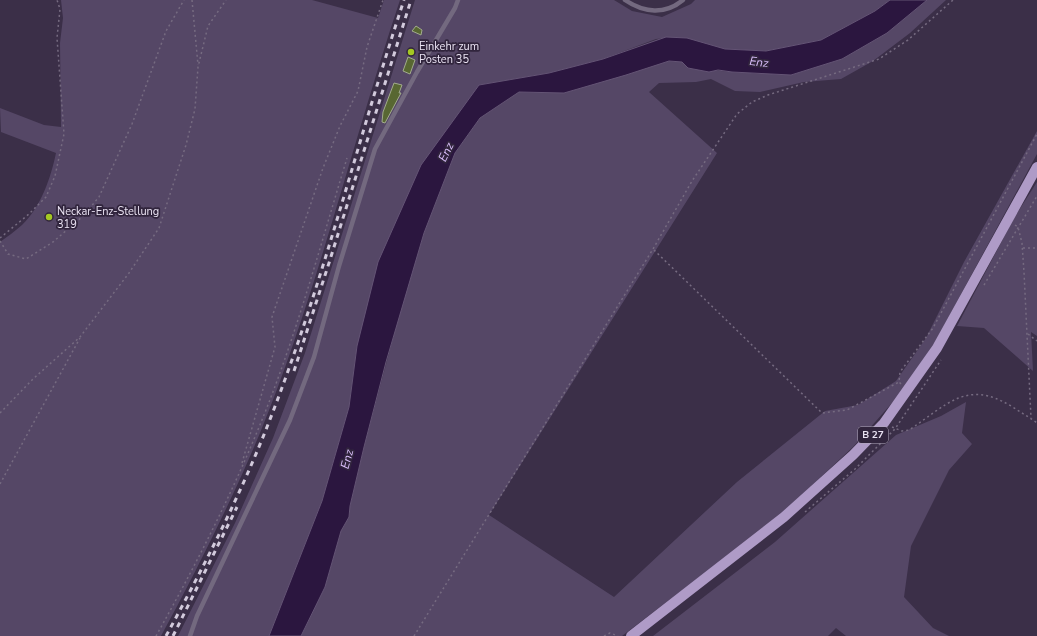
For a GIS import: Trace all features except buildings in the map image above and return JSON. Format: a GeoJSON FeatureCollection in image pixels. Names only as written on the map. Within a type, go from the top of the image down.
{"type":"FeatureCollection","features":[{"type":"Feature","properties":{"kind":"main road","name":"B 27"},"geometry":{"type":"LineString","coordinates":[[631,636],[784,517],[838,469],[884,422],[909,389],[940,342],[1037,167]]}},
{"type":"Feature","properties":{"kind":"lane"},"geometry":{"type":"LineString","coordinates":[[190,636],[200,610],[258,491],[293,413],[314,356],[339,266],[375,149],[455,8],[458,0]]}},
{"type":"Feature","properties":{"kind":"lane"},"geometry":{"type":"LineString","coordinates":[[625,0],[651,11],[669,9],[683,0]]}},
{"type":"Feature","properties":{"kind":"path"},"geometry":{"type":"LineString","coordinates":[[57,0],[60,9],[57,38],[64,134],[55,176],[46,197],[0,240],[8,254],[26,259],[53,242],[83,216],[99,197],[132,124],[166,31],[184,0]]}},
{"type":"Feature","properties":{"kind":"path"},"geometry":{"type":"LineString","coordinates":[[0,484],[80,337],[125,279],[159,228],[188,138],[195,109],[198,67],[192,0]]}},
{"type":"Feature","properties":{"kind":"path"},"geometry":{"type":"LineString","coordinates":[[198,67],[208,26],[226,0]]}},
{"type":"Feature","properties":{"kind":"path"},"geometry":{"type":"LineString","coordinates":[[240,470],[275,347],[272,317],[324,168],[340,126],[358,91],[367,47],[383,0]]}},
{"type":"Feature","properties":{"kind":"path"},"geometry":{"type":"LineString","coordinates":[[414,636],[653,249],[692,180],[737,114],[752,102],[768,94],[879,59],[908,40],[953,0]]}},
{"type":"Feature","properties":{"kind":"path"},"geometry":{"type":"LineString","coordinates":[[899,382],[900,372],[933,328],[1037,134]]}},
{"type":"Feature","properties":{"kind":"path"},"geometry":{"type":"LineString","coordinates":[[156,636],[212,529],[257,432],[289,347],[347,158]]}},
{"type":"Feature","properties":{"kind":"path"},"geometry":{"type":"LineString","coordinates":[[1007,221],[1018,227],[1022,248],[1028,334],[1031,418]]}},
{"type":"Feature","properties":{"kind":"path"},"geometry":{"type":"LineString","coordinates":[[1022,248],[1037,248]]}},
{"type":"Feature","properties":{"kind":"path"},"geometry":{"type":"LineString","coordinates":[[653,249],[822,412],[847,410],[899,382]]}},
{"type":"Feature","properties":{"kind":"path"},"geometry":{"type":"LineString","coordinates":[[1028,334],[1037,341]]}},
{"type":"Feature","properties":{"kind":"path"},"geometry":{"type":"LineString","coordinates":[[0,413],[34,379],[80,337]]}},
{"type":"Feature","properties":{"kind":"path"},"geometry":{"type":"LineString","coordinates":[[899,382],[909,389]]}},
{"type":"Feature","properties":{"kind":"path"},"geometry":{"type":"LineString","coordinates":[[884,422],[895,429],[909,430],[953,400],[967,395],[979,394],[996,397],[1037,423]]}},
{"type":"Feature","properties":{"kind":"path"},"geometry":{"type":"LineString","coordinates":[[604,636],[610,633],[618,636]]}},
{"type":"Feature","properties":{"kind":"shaded area"},"geometry":{"type":"Polygon","coordinates":[[[61,0],[312,0],[378,18],[384,0],[400,0],[317,272],[280,380],[249,459],[200,561],[161,636],[0,636],[0,242],[22,225],[35,210],[48,182],[56,153],[1,132],[0,108],[44,125],[61,127],[60,43],[63,18],[61,0]]]}},
{"type":"Feature","properties":{"kind":"shaded area"},"geometry":{"type":"Polygon","coordinates":[[[415,0],[614,0],[632,11],[662,17],[691,4],[695,0],[890,0],[875,11],[821,40],[766,51],[725,49],[676,37],[656,39],[603,59],[549,73],[479,85],[357,346],[349,407],[322,501],[269,636],[178,636],[235,523],[273,438],[305,353],[415,0]]]}},
{"type":"Feature","properties":{"kind":"shaded area"},"geometry":{"type":"Polygon","coordinates":[[[927,0],[946,0],[910,33],[873,61],[841,79],[804,82],[760,92],[735,91],[711,79],[696,82],[659,83],[649,92],[717,153],[489,515],[614,597],[737,482],[825,411],[858,405],[896,381],[926,338],[964,262],[1037,131],[1037,154],[935,342],[899,395],[853,447],[779,516],[622,636],[301,636],[325,587],[341,531],[349,517],[350,506],[364,447],[403,301],[424,233],[455,153],[480,118],[519,92],[564,93],[669,61],[682,62],[688,68],[791,75],[842,59],[887,33],[927,0]]]}},
{"type":"Feature","properties":{"kind":"shaded area"},"geometry":{"type":"Polygon","coordinates":[[[1037,182],[1037,336],[1031,332],[1033,371],[984,328],[957,326],[1014,218],[1037,182]]]}},
{"type":"Feature","properties":{"kind":"shaded area"},"geometry":{"type":"Polygon","coordinates":[[[966,402],[962,433],[972,444],[949,470],[911,546],[904,597],[933,628],[949,636],[846,636],[836,628],[828,636],[653,636],[775,542],[896,435],[941,416],[966,402]]]}},
{"type":"Feature","properties":{"kind":"water","name":"Enz"},"geometry":{"type":"Polygon","coordinates":[[[890,0],[927,0],[887,33],[842,59],[791,75],[718,70],[709,72],[688,68],[682,62],[669,61],[564,93],[519,92],[480,118],[455,153],[424,233],[386,362],[364,447],[350,506],[349,517],[341,531],[325,587],[301,636],[269,636],[322,501],[349,407],[357,346],[378,262],[421,165],[479,85],[549,73],[603,59],[666,37],[687,38],[725,49],[766,51],[821,40],[875,11],[890,0]]]}},
{"type":"Feature","properties":{"kind":"railway"},"geometry":{"type":"LineString","coordinates":[[166,636],[207,559],[232,506],[256,454],[287,375],[322,268],[404,0]]}},
{"type":"Feature","properties":{"kind":"railway"},"geometry":{"type":"LineString","coordinates":[[294,371],[411,0]]}},
{"type":"Feature","properties":{"kind":"railway"},"geometry":{"type":"LineString","coordinates":[[173,636],[237,507]]}},
{"type":"Feature","properties":{"kind":"place","name":"Einkehr zum Posten 35"},"geometry":{"type":"Point","coordinates":[411,52]}},
{"type":"Feature","properties":{"kind":"place","name":"Neckar-Enz-Stellung 319"},"geometry":{"type":"Point","coordinates":[49,217]}}]}
